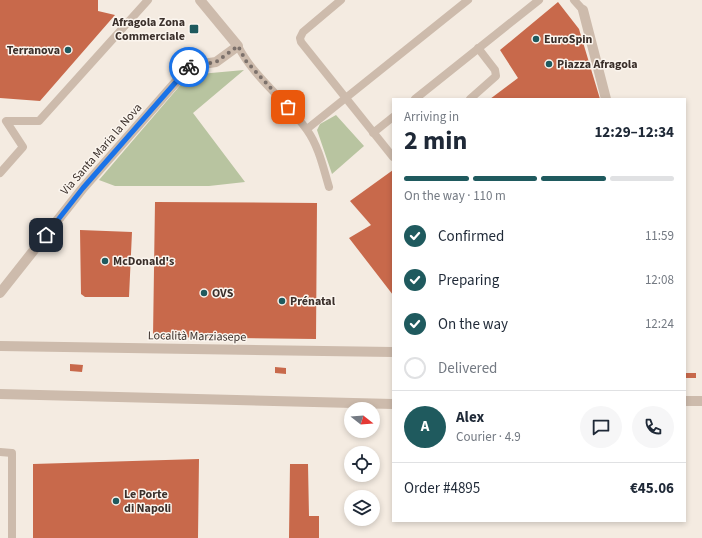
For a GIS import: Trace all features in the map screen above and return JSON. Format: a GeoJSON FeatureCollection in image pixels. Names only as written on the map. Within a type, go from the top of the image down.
{"type":"FeatureCollection","features":[{"type":"Feature","properties":{"kind":"street"},"geometry":{"type":"LineString","coordinates":[[200,0],[238,46]]}},
{"type":"Feature","properties":{"kind":"street"},"geometry":{"type":"LineString","coordinates":[[582,5],[606,98]]}},
{"type":"Feature","properties":{"kind":"street","name":"Via Santa Maria la Nova"},"geometry":{"type":"LineString","coordinates":[[0,293],[83,188],[190,66],[216,62],[238,46]]}},
{"type":"Feature","properties":{"kind":"street","name":"Località Marziasepe"},"geometry":{"type":"LineString","coordinates":[[0,346],[392,352]]}},
{"type":"Feature","properties":{"kind":"street"},"geometry":{"type":"LineString","coordinates":[[0,394],[392,404]]}},
{"type":"Feature","properties":{"kind":"street"},"geometry":{"type":"LineString","coordinates":[[686,401],[702,401]]}},
{"type":"Feature","properties":{"kind":"lane"},"geometry":{"type":"LineString","coordinates":[[0,173],[23,147],[6,121],[39,121],[148,0]]}},
{"type":"Feature","properties":{"kind":"lane"},"geometry":{"type":"LineString","coordinates":[[341,0],[303,32],[300,38],[301,42],[392,156]]}},
{"type":"Feature","properties":{"kind":"lane"},"geometry":{"type":"LineString","coordinates":[[307,129],[468,0]]}},
{"type":"Feature","properties":{"kind":"lane"},"geometry":{"type":"LineString","coordinates":[[416,98],[539,0]]}},
{"type":"Feature","properties":{"kind":"lane"},"geometry":{"type":"LineString","coordinates":[[574,0],[582,5]]}},
{"type":"Feature","properties":{"kind":"lane"},"geometry":{"type":"LineString","coordinates":[[238,46],[246,61],[307,129],[318,149],[329,187]]}},
{"type":"Feature","properties":{"kind":"lane"},"geometry":{"type":"LineString","coordinates":[[471,98],[496,76],[494,70],[478,48]]}},
{"type":"Feature","properties":{"kind":"lane"},"geometry":{"type":"LineString","coordinates":[[373,133],[392,118]]}},
{"type":"Feature","properties":{"kind":"lane"},"geometry":{"type":"LineString","coordinates":[[0,452],[12,453],[12,538]]}},
{"type":"Feature","properties":{"kind":"green space"},"geometry":{"type":"Polygon","coordinates":[[[244,70],[193,113],[245,182],[209,186],[115,186],[99,180],[189,75],[244,70]]]}},
{"type":"Feature","properties":{"kind":"green space"},"geometry":{"type":"Polygon","coordinates":[[[336,115],[364,146],[332,174],[317,130],[320,124],[336,115]]]}},
{"type":"Feature","properties":{"kind":"building"},"geometry":{"type":"Polygon","coordinates":[[[0,0],[98,0],[98,11],[115,15],[40,101],[0,98],[0,0]]]}},
{"type":"Feature","properties":{"kind":"building","name":"Piazza Afragola"},"geometry":{"type":"Polygon","coordinates":[[[558,2],[579,29],[600,98],[491,98],[518,78],[500,50],[558,2]]]}},
{"type":"Feature","properties":{"kind":"building"},"geometry":{"type":"Polygon","coordinates":[[[392,171],[392,294],[349,238],[371,225],[350,201],[392,171]]]}},
{"type":"Feature","properties":{"kind":"building"},"geometry":{"type":"Polygon","coordinates":[[[155,202],[317,203],[316,339],[153,337],[155,202]]]}},
{"type":"Feature","properties":{"kind":"building","name":"McDonald's"},"geometry":{"type":"Polygon","coordinates":[[[80,230],[132,232],[129,297],[85,297],[81,294],[80,230]]]}},
{"type":"Feature","properties":{"kind":"building"},"geometry":{"type":"Polygon","coordinates":[[[70,364],[83,365],[82,372],[70,371],[70,364]]]}},
{"type":"Feature","properties":{"kind":"building"},"geometry":{"type":"Polygon","coordinates":[[[275,367],[286,368],[286,374],[275,373],[275,367]]]}},
{"type":"Feature","properties":{"kind":"building"},"geometry":{"type":"Polygon","coordinates":[[[686,373],[696,373],[696,378],[686,378],[686,373]]]}},
{"type":"Feature","properties":{"kind":"building","name":"Le Porte di Napoli"},"geometry":{"type":"Polygon","coordinates":[[[199,459],[198,538],[33,538],[33,464],[199,459]]]}},
{"type":"Feature","properties":{"kind":"building"},"geometry":{"type":"Polygon","coordinates":[[[290,464],[308,464],[309,516],[319,516],[319,538],[289,538],[290,464]]]}},
{"type":"Feature","properties":{"kind":"way so far"},"geometry":{"type":"LineString","coordinates":[[189,67],[216,62],[238,46],[246,61],[288,107]]}},
{"type":"Feature","properties":{"kind":"place","name":"Afragola Zona Commerciale"},"geometry":{"type":"Point","coordinates":[194,29]}},
{"type":"Feature","properties":{"kind":"place","name":"EuroSpin"},"geometry":{"type":"Point","coordinates":[536,39]}},
{"type":"Feature","properties":{"kind":"place","name":"Terranova"},"geometry":{"type":"Point","coordinates":[68,50]}},
{"type":"Feature","properties":{"kind":"place","name":"Piazza Afragola"},"geometry":{"type":"Point","coordinates":[549,64]}},
{"type":"Feature","properties":{"kind":"place","name":"McDonald's"},"geometry":{"type":"Point","coordinates":[105,261]}},
{"type":"Feature","properties":{"kind":"place","name":"OVS"},"geometry":{"type":"Point","coordinates":[204,293]}},
{"type":"Feature","properties":{"kind":"place","name":"Prénatal"},"geometry":{"type":"Point","coordinates":[282,301]}},
{"type":"Feature","properties":{"kind":"place","name":"Le Porte di Napoli"},"geometry":{"type":"Point","coordinates":[116,501]}},
{"type":"Feature","properties":{"kind":"route"},"geometry":{"type":"LineString","coordinates":[[46,235],[83,188],[189,67]]}}]}
